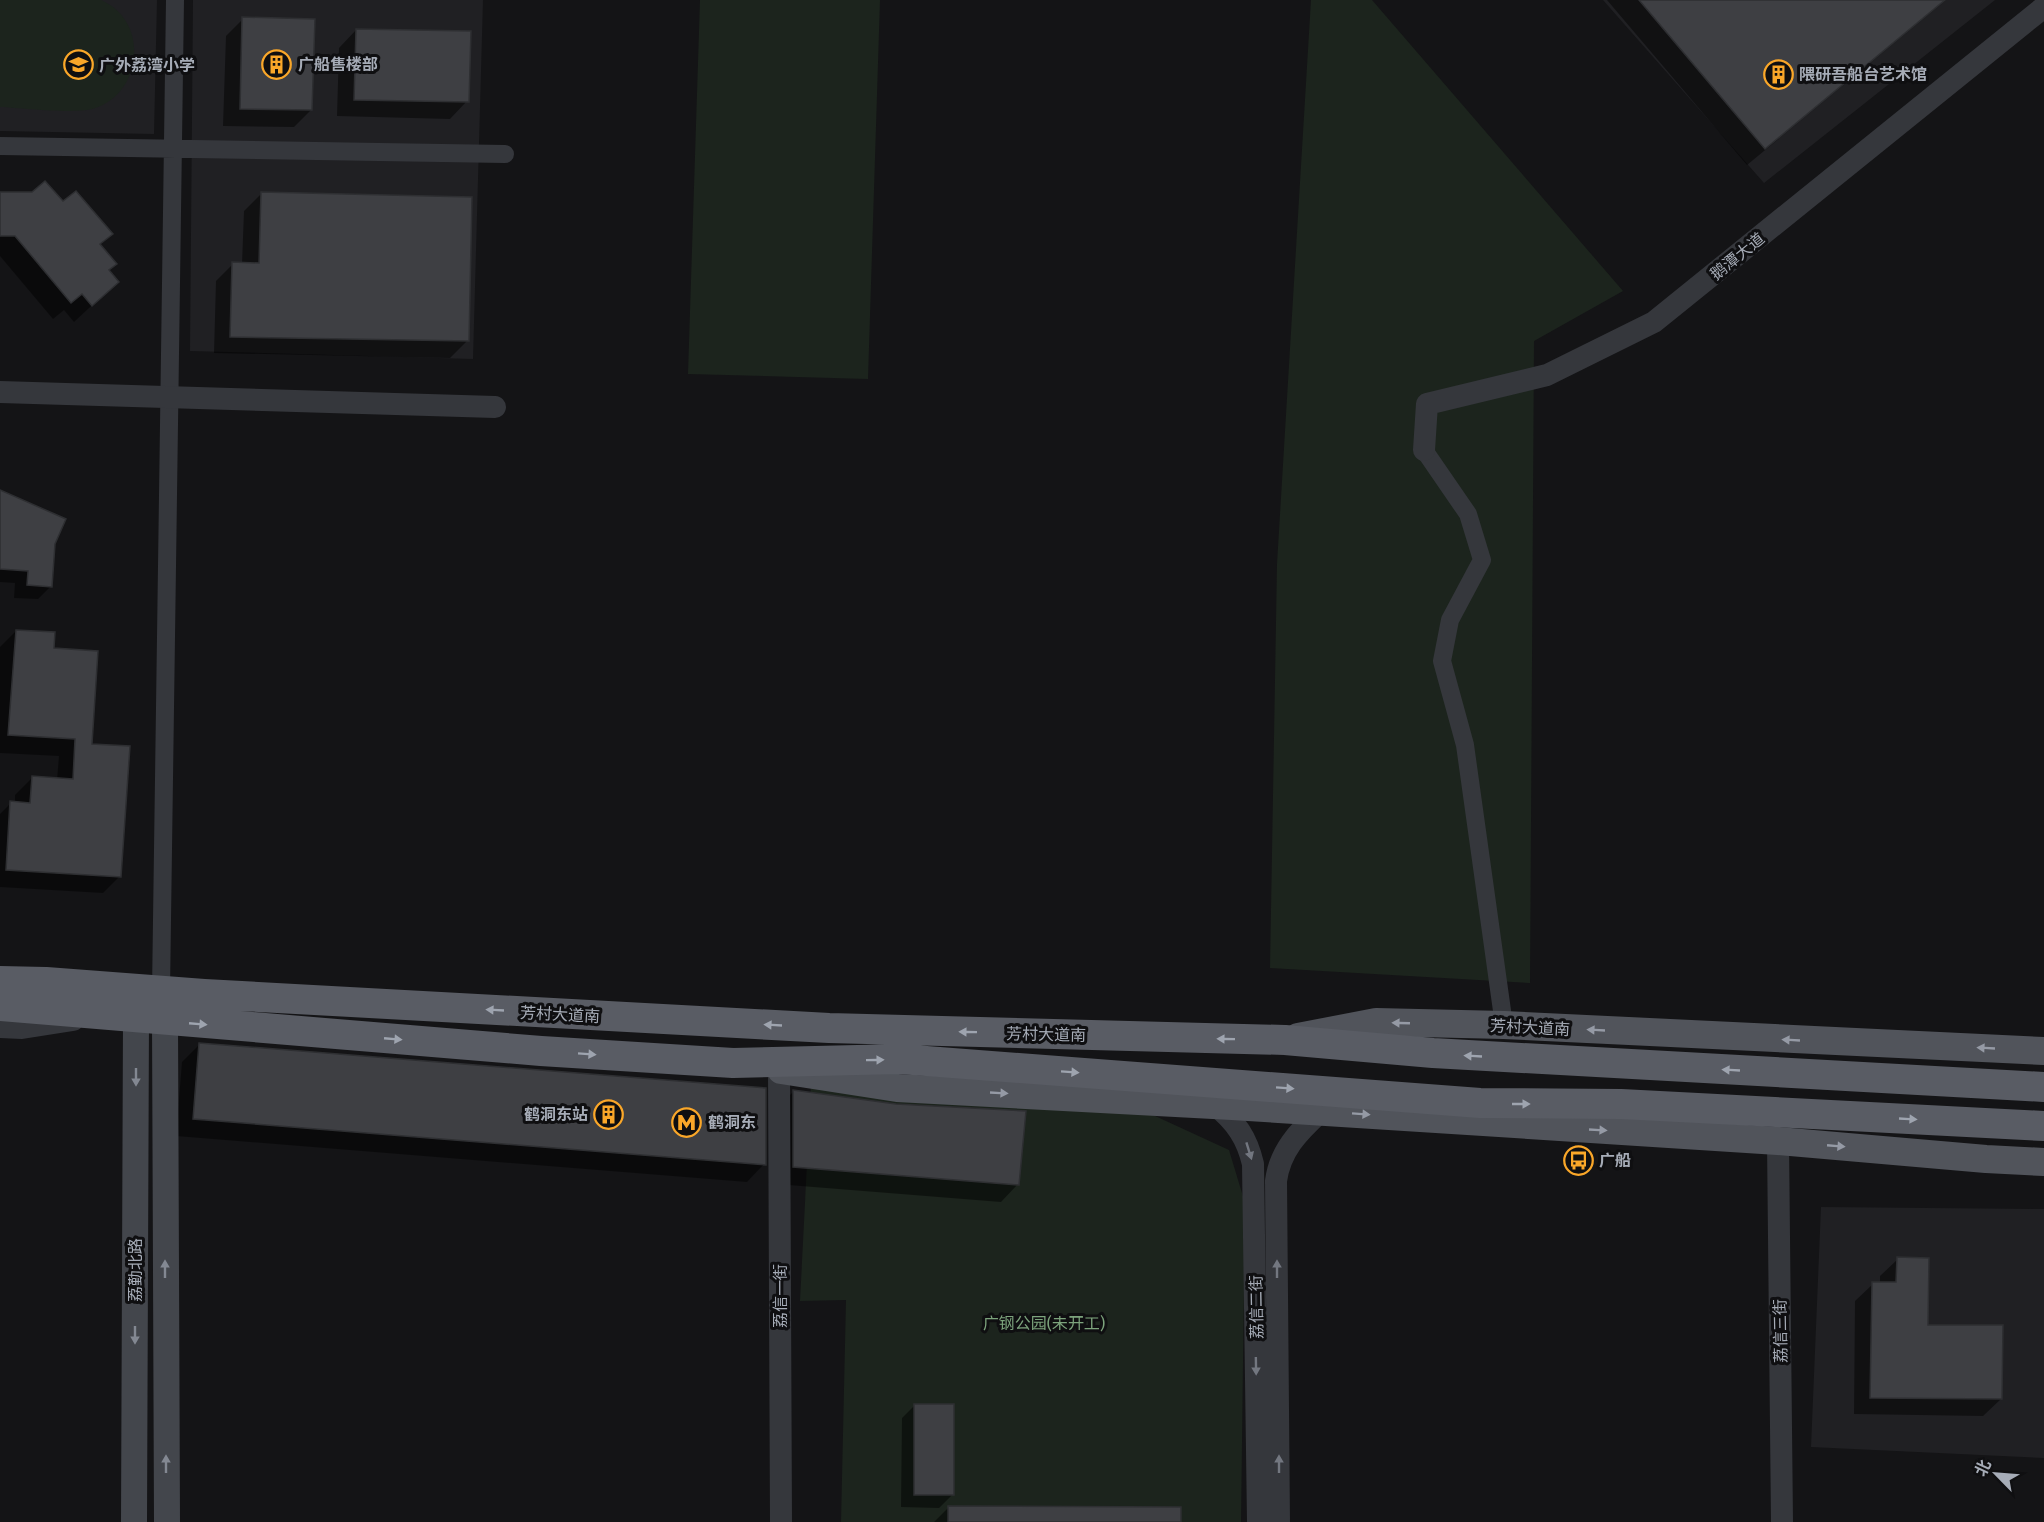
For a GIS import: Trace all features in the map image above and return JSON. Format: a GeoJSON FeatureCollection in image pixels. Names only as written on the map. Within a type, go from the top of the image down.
{"type":"FeatureCollection","features":[{"type":"Feature","properties":{"kind":"highway"},"geometry":{"type":"LineString","coordinates":[[0,973],[46,982]]}},
{"type":"Feature","properties":{"kind":"highway","name":"芳村大道南"},"geometry":{"type":"LineString","coordinates":[[0,981],[46,982],[161,992],[829,1028],[1285,1040]]}},
{"type":"Feature","properties":{"kind":"highway"},"geometry":{"type":"LineString","coordinates":[[0,1006],[541,1051],[733,1063],[900,1059],[1480,1104],[1620,1104],[2044,1126]]}},
{"type":"Feature","properties":{"kind":"highway"},"geometry":{"type":"LineString","coordinates":[[1285,1040],[1433,1053],[2044,1087]]}},
{"type":"Feature","properties":{"kind":"main road","name":"荔勤北路"},"geometry":{"type":"LineString","coordinates":[[134,1522],[151,1020]]}},
{"type":"Feature","properties":{"kind":"main road","name":"荔勤北路"},"geometry":{"type":"LineString","coordinates":[[151,1020],[167,1522]]}},
{"type":"Feature","properties":{"kind":"main road","name":"芳村大道南"},"geometry":{"type":"LineString","coordinates":[[1285,1040],[1376,1022],[1504,1025],[2044,1051]]}},
{"type":"Feature","properties":{"kind":"main road"},"geometry":{"type":"LineString","coordinates":[[733,1063],[897,1088],[1215,1105],[1778,1141],[2044,1162]]}},
{"type":"Feature","properties":{"kind":"street"},"geometry":{"type":"LineString","coordinates":[[161,992],[175,0]]}},
{"type":"Feature","properties":{"kind":"street","name":"鹅潭大道"},"geometry":{"type":"LineString","coordinates":[[1424,450],[1427,404],[1547,375],[1654,322],[2044,7]]}},
{"type":"Feature","properties":{"kind":"street"},"geometry":{"type":"LineString","coordinates":[[0,146],[505,154]]}},
{"type":"Feature","properties":{"kind":"street"},"geometry":{"type":"LineString","coordinates":[[0,393],[495,407]]}},
{"type":"Feature","properties":{"kind":"street"},"geometry":{"type":"LineString","coordinates":[[1424,450],[1468,514],[1482,560],[1450,620],[1442,661],[1465,745],[1504,1025]]}},
{"type":"Feature","properties":{"kind":"street","name":"芳村大道南"},"geometry":{"type":"LineString","coordinates":[[0,967],[46,982]]}},
{"type":"Feature","properties":{"kind":"street"},"geometry":{"type":"LineString","coordinates":[[0,1027],[22,1028],[98,1015]]}},
{"type":"Feature","properties":{"kind":"street","name":"荔信一街"},"geometry":{"type":"LineString","coordinates":[[779,1070],[781,1522]]}},
{"type":"Feature","properties":{"kind":"street","name":"荔信二街"},"geometry":{"type":"LineString","coordinates":[[1215,1105],[1237,1125],[1245,1137],[1253,1164],[1258,1522]]}},
{"type":"Feature","properties":{"kind":"street","name":"荔信二街"},"geometry":{"type":"LineString","coordinates":[[1279,1522],[1276,1181],[1286,1149],[1320,1112]]}},
{"type":"Feature","properties":{"kind":"street","name":"荔信三街"},"geometry":{"type":"LineString","coordinates":[[1778,1141],[1782,1522]]}},
{"type":"Feature","properties":{"kind":"shaded area","name":"广外荔湾小学"},"geometry":{"type":"Polygon","coordinates":[[[0,0],[157,0],[154,134],[0,131],[0,0]]]}},
{"type":"Feature","properties":{"kind":"shaded area"},"geometry":{"type":"Polygon","coordinates":[[[193,0],[483,0],[473,359],[190,351],[193,0]]]}},
{"type":"Feature","properties":{"kind":"shaded area","name":"隈研吾船台艺术馆"},"geometry":{"type":"Polygon","coordinates":[[[1603,0],[1995,0],[1764,183],[1603,0]]]}},
{"type":"Feature","properties":{"kind":"shaded area"},"geometry":{"type":"Polygon","coordinates":[[[1821,1207],[2044,1209],[2044,1458],[1811,1447],[1821,1207]]]}},
{"type":"Feature","properties":{"kind":"green space","name":"广外荔湾小学"},"geometry":{"type":"Polygon","coordinates":[[[0,0],[101,0],[117,10],[127,24],[133,40],[134,57],[130,74],[122,89],[109,101],[92,109],[60,111],[0,107],[0,0]]]}},
{"type":"Feature","properties":{"kind":"green space"},"geometry":{"type":"Polygon","coordinates":[[[700,0],[880,0],[868,379],[688,374],[700,0]]]}},
{"type":"Feature","properties":{"kind":"green space"},"geometry":{"type":"Polygon","coordinates":[[[1311,0],[1372,0],[1623,291],[1534,341],[1530,983],[1270,968],[1277,564],[1311,0]]]}},
{"type":"Feature","properties":{"kind":"green space","name":"广钢公园(未开工)"},"geometry":{"type":"Polygon","coordinates":[[[811,1084],[1153,1115],[1229,1150],[1245,1203],[1241,1522],[841,1522],[846,1300],[800,1301],[811,1084]]]}},
{"type":"Feature","properties":{"kind":"building","name":"隈研吾船台艺术馆"},"geometry":{"type":"Polygon","coordinates":[[[1639,0],[1945,0],[1765,149],[1639,0]]]}},
{"type":"Feature","properties":{"kind":"building","name":"广船售楼部"},"geometry":{"type":"Polygon","coordinates":[[[242,17],[315,19],[312,110],[240,109],[242,17]]]}},
{"type":"Feature","properties":{"kind":"building"},"geometry":{"type":"Polygon","coordinates":[[[356,29],[471,31],[469,102],[354,100],[356,29]]]}},
{"type":"Feature","properties":{"kind":"building"},"geometry":{"type":"Polygon","coordinates":[[[45,181],[63,201],[76,191],[113,234],[100,244],[117,264],[109,270],[119,282],[92,306],[82,294],[71,303],[15,236],[0,236],[0,192],[32,192],[45,181]]]}},
{"type":"Feature","properties":{"kind":"building"},"geometry":{"type":"Polygon","coordinates":[[[261,192],[472,197],[469,341],[230,337],[232,262],[259,263],[261,192]]]}},
{"type":"Feature","properties":{"kind":"building"},"geometry":{"type":"Polygon","coordinates":[[[0,490],[66,519],[55,544],[52,587],[27,585],[28,571],[0,569],[0,490]]]}},
{"type":"Feature","properties":{"kind":"building"},"geometry":{"type":"Polygon","coordinates":[[[16,630],[55,632],[54,648],[98,651],[92,744],[130,746],[121,877],[6,870],[10,801],[30,803],[32,776],[73,779],[75,739],[8,735],[16,630]]]}},
{"type":"Feature","properties":{"kind":"building","name":"鹤洞东站"},"geometry":{"type":"Polygon","coordinates":[[[199,1043],[766,1088],[766,1165],[193,1119],[199,1043]]]}},
{"type":"Feature","properties":{"kind":"building"},"geometry":{"type":"Polygon","coordinates":[[[793,1090],[896,1104],[1026,1111],[1019,1185],[793,1167],[793,1090]]]}},
{"type":"Feature","properties":{"kind":"building"},"geometry":{"type":"Polygon","coordinates":[[[1897,1257],[1929,1258],[1928,1325],[2003,1325],[2002,1399],[1870,1398],[1872,1282],[1896,1282],[1897,1257]]]}},
{"type":"Feature","properties":{"kind":"building"},"geometry":{"type":"Polygon","coordinates":[[[914,1404],[954,1404],[954,1495],[914,1495],[914,1404]]]}},
{"type":"Feature","properties":{"kind":"building"},"geometry":{"type":"Polygon","coordinates":[[[948,1506],[1181,1507],[1181,1522],[948,1522],[948,1506]]]}},
{"type":"Feature","properties":{"kind":"place","name":"广船售楼部"},"geometry":{"type":"Point","coordinates":[277,64]}},
{"type":"Feature","properties":{"kind":"place","name":"广外荔湾小学"},"geometry":{"type":"Point","coordinates":[78,65]}},
{"type":"Feature","properties":{"kind":"place","name":"隈研吾船台艺术馆"},"geometry":{"type":"Point","coordinates":[1778,74]}},
{"type":"Feature","properties":{"kind":"place","name":"鹤洞东站"},"geometry":{"type":"Point","coordinates":[609,1114]}},
{"type":"Feature","properties":{"kind":"place","name":"鹤洞东"},"geometry":{"type":"Point","coordinates":[687,1122]}},
{"type":"Feature","properties":{"kind":"place","name":"广船"},"geometry":{"type":"Point","coordinates":[1578,1160]}}]}
